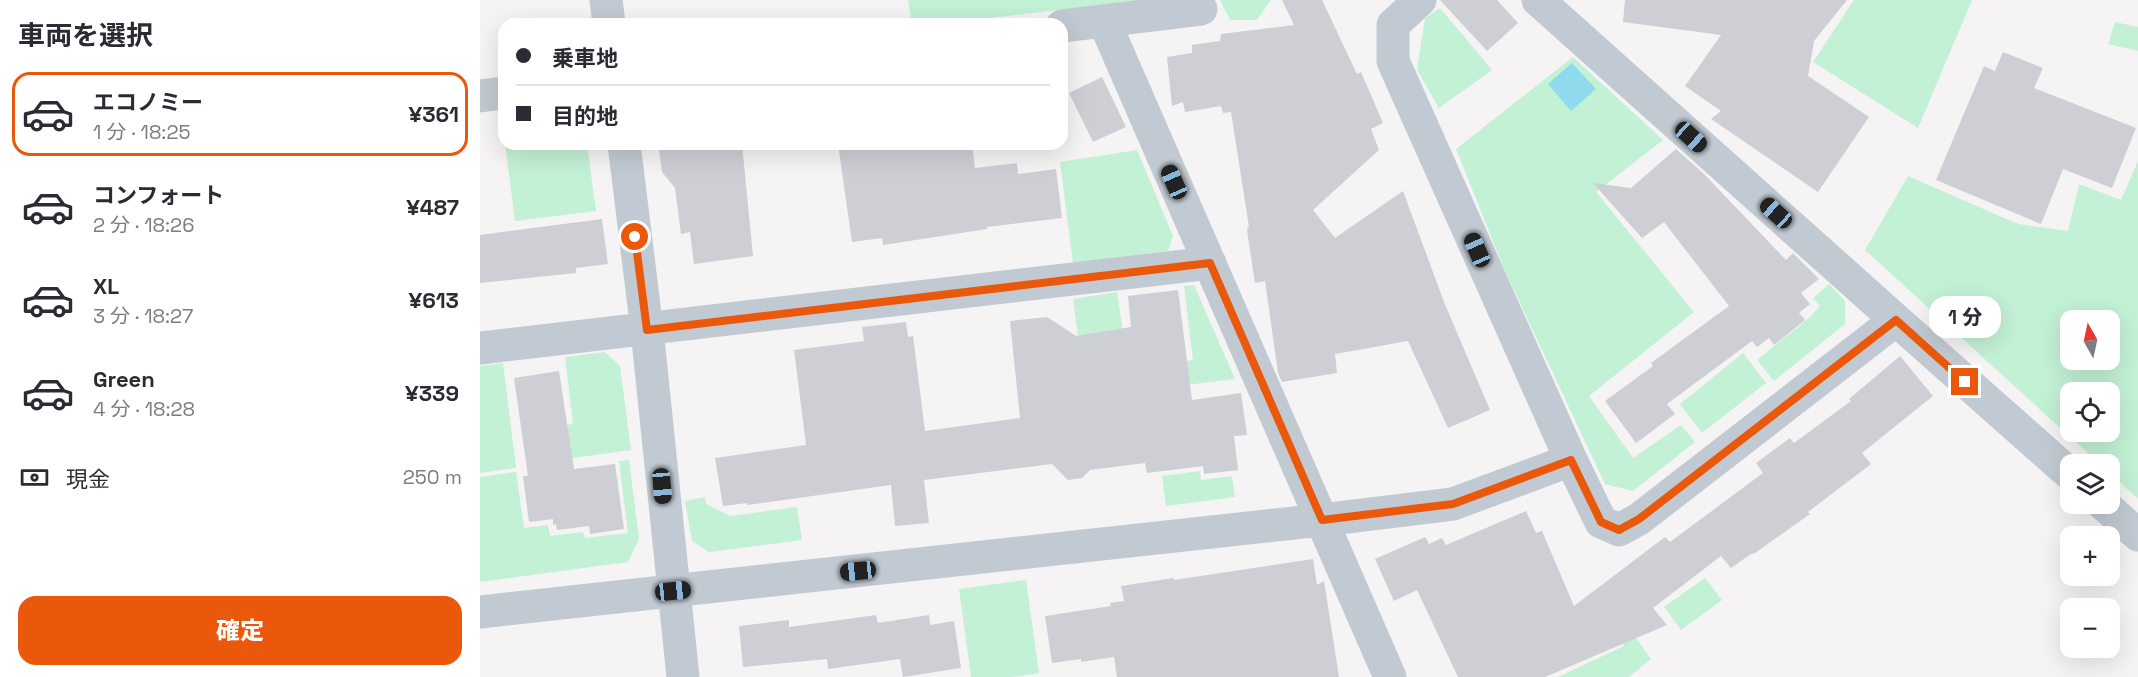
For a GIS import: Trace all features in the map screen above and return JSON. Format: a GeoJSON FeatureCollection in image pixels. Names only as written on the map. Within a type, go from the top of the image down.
{"type":"FeatureCollection","features":[{"type":"Feature","properties":{"kind":"street"},"geometry":{"type":"LineString","coordinates":[[606,0],[608,18]]}},
{"type":"Feature","properties":{"kind":"street"},"geometry":{"type":"LineString","coordinates":[[1420,0],[1393,25],[1393,61],[1571,460],[1601,522],[1619,530],[1639,519],[1896,320]]}},
{"type":"Feature","properties":{"kind":"street"},"geometry":{"type":"LineString","coordinates":[[1538,0],[2060,465]]}},
{"type":"Feature","properties":{"kind":"street"},"geometry":{"type":"LineString","coordinates":[[1068,25],[1200,9]]}},
{"type":"Feature","properties":{"kind":"street"},"geometry":{"type":"LineString","coordinates":[[1104,21],[1390,677]]}},
{"type":"Feature","properties":{"kind":"street"},"geometry":{"type":"LineString","coordinates":[[480,96],[498,94]]}},
{"type":"Feature","properties":{"kind":"street"},"geometry":{"type":"LineString","coordinates":[[625,150],[647,330],[683,677]]}},
{"type":"Feature","properties":{"kind":"street"},"geometry":{"type":"LineString","coordinates":[[480,348],[1210,263]]}},
{"type":"Feature","properties":{"kind":"street"},"geometry":{"type":"LineString","coordinates":[[480,612],[1453,504],[1571,460]]}},
{"type":"Feature","properties":{"kind":"street"},"geometry":{"type":"LineString","coordinates":[[2114,514],[2138,535]]}},
{"type":"Feature","properties":{"kind":"green space"},"geometry":{"type":"Polygon","coordinates":[[[908,0],[1143,0],[992,18],[911,18],[908,0]]]}},
{"type":"Feature","properties":{"kind":"green space"},"geometry":{"type":"Polygon","coordinates":[[[1220,0],[1271,0],[1257,20],[1230,20],[1220,0]]]}},
{"type":"Feature","properties":{"kind":"green space"},"geometry":{"type":"Polygon","coordinates":[[[1854,0],[1972,0],[1918,128],[1813,62],[1854,0]]]}},
{"type":"Feature","properties":{"kind":"green space"},"geometry":{"type":"Polygon","coordinates":[[[1440,8],[1492,70],[1439,108],[1417,70],[1425,18],[1440,8]]]}},
{"type":"Feature","properties":{"kind":"green space"},"geometry":{"type":"Polygon","coordinates":[[[2115,22],[2138,27],[2138,51],[2108,44],[2115,22]]]}},
{"type":"Feature","properties":{"kind":"green space"},"geometry":{"type":"Polygon","coordinates":[[[1573,57],[1663,140],[1596,192],[1694,312],[1589,396],[1633,458],[1681,425],[1695,442],[1633,491],[1605,484],[1505,271],[1456,149],[1573,57]]]}},
{"type":"Feature","properties":{"kind":"green space"},"geometry":{"type":"Polygon","coordinates":[[[506,150],[588,150],[596,211],[515,221],[506,150]]]}},
{"type":"Feature","properties":{"kind":"green space"},"geometry":{"type":"Polygon","coordinates":[[[1137,150],[1173,236],[1168,251],[1073,263],[1060,162],[1137,150]]]}},
{"type":"Feature","properties":{"kind":"green space"},"geometry":{"type":"Polygon","coordinates":[[[2138,161],[2138,499],[2120,482],[2120,454],[2089,454],[2076,442],[2120,442],[2120,382],[2060,382],[2060,428],[1865,250],[1908,176],[2018,224],[2068,231],[2079,184],[2121,200],[2138,161]]]}},
{"type":"Feature","properties":{"kind":"green space"},"geometry":{"type":"Polygon","coordinates":[[[1829,284],[1845,301],[1845,324],[1774,381],[1757,360],[1810,317],[1820,306],[1813,298],[1829,284]]]}},
{"type":"Feature","properties":{"kind":"green space"},"geometry":{"type":"Polygon","coordinates":[[[1194,285],[1235,379],[1137,391],[1135,369],[1193,360],[1184,286],[1194,285]]]}},
{"type":"Feature","properties":{"kind":"green space"},"geometry":{"type":"Polygon","coordinates":[[[1117,292],[1131,387],[1086,394],[1073,299],[1117,292]]]}},
{"type":"Feature","properties":{"kind":"green space"},"geometry":{"type":"Polygon","coordinates":[[[605,352],[620,366],[631,450],[537,463],[546,428],[573,424],[565,357],[605,352]]]}},
{"type":"Feature","properties":{"kind":"green space"},"geometry":{"type":"Polygon","coordinates":[[[1743,353],[1766,383],[1702,433],[1680,404],[1743,353]]]}},
{"type":"Feature","properties":{"kind":"green space"},"geometry":{"type":"Polygon","coordinates":[[[503,363],[516,468],[480,473],[480,366],[503,363]]]}},
{"type":"Feature","properties":{"kind":"green space"},"geometry":{"type":"Polygon","coordinates":[[[629,460],[639,539],[628,562],[480,582],[480,477],[516,472],[524,528],[548,525],[550,536],[583,532],[585,538],[628,533],[619,461],[629,460]]]}},
{"type":"Feature","properties":{"kind":"green space"},"geometry":{"type":"Polygon","coordinates":[[[1200,471],[1201,480],[1232,476],[1235,497],[1166,506],[1162,476],[1200,471]]]}},
{"type":"Feature","properties":{"kind":"green space"},"geometry":{"type":"Polygon","coordinates":[[[705,497],[706,504],[730,516],[797,507],[802,540],[709,552],[692,541],[685,501],[705,497]]]}},
{"type":"Feature","properties":{"kind":"green space"},"geometry":{"type":"Polygon","coordinates":[[[1705,578],[1722,600],[1681,630],[1664,607],[1705,578]]]}},
{"type":"Feature","properties":{"kind":"green space"},"geometry":{"type":"Polygon","coordinates":[[[1026,580],[1039,673],[1012,677],[971,677],[959,589],[1026,580]]]}},
{"type":"Feature","properties":{"kind":"green space"},"geometry":{"type":"Polygon","coordinates":[[[1621,617],[1651,659],[1629,677],[1558,677],[1624,646],[1615,623],[1621,617]]]}},
{"type":"Feature","properties":{"kind":"water"},"geometry":{"type":"Polygon","coordinates":[[[1572,63],[1596,89],[1571,111],[1548,84],[1572,63]]]}},
{"type":"Feature","properties":{"kind":"building"},"geometry":{"type":"Polygon","coordinates":[[[1282,0],[1322,0],[1357,74],[1361,72],[1383,123],[1371,129],[1379,150],[1313,210],[1335,238],[1403,191],[1444,302],[1490,410],[1448,428],[1408,341],[1335,354],[1337,373],[1282,382],[1278,373],[1265,281],[1255,283],[1247,228],[1249,227],[1231,112],[1223,113],[1221,106],[1185,112],[1183,102],[1172,106],[1167,57],[1192,53],[1192,45],[1220,41],[1221,34],[1294,25],[1282,0]]]}},
{"type":"Feature","properties":{"kind":"building"},"geometry":{"type":"Polygon","coordinates":[[[1440,0],[1497,0],[1518,23],[1487,51],[1440,0]]]}},
{"type":"Feature","properties":{"kind":"building"},"geometry":{"type":"Polygon","coordinates":[[[1625,0],[1847,0],[1814,41],[1808,76],[1869,117],[1818,192],[1711,119],[1721,111],[1685,86],[1721,35],[1623,22],[1625,0]]]}},
{"type":"Feature","properties":{"kind":"building"},"geometry":{"type":"Polygon","coordinates":[[[2003,52],[2043,68],[2034,88],[2136,128],[2112,188],[2063,169],[2041,224],[1936,180],[1984,66],[1995,71],[2003,52]]]}},
{"type":"Feature","properties":{"kind":"building"},"geometry":{"type":"Polygon","coordinates":[[[1102,77],[1126,127],[1093,142],[1069,93],[1102,77]]]}},
{"type":"Feature","properties":{"kind":"building"},"geometry":{"type":"Polygon","coordinates":[[[1676,149],[1704,174],[1786,260],[1793,253],[1819,279],[1801,293],[1810,304],[1799,313],[1805,320],[1774,345],[1769,338],[1757,347],[1752,341],[1667,404],[1675,414],[1636,443],[1605,401],[1653,366],[1651,363],[1729,306],[1664,222],[1642,238],[1593,183],[1631,188],[1676,149]]]}},
{"type":"Feature","properties":{"kind":"building"},"geometry":{"type":"Polygon","coordinates":[[[659,150],[743,150],[753,256],[694,264],[690,232],[681,234],[675,188],[662,172],[659,150]]]}},
{"type":"Feature","properties":{"kind":"building"},"geometry":{"type":"Polygon","coordinates":[[[839,150],[973,150],[975,168],[1017,163],[1018,174],[1056,169],[1062,218],[987,227],[987,229],[883,245],[882,238],[852,242],[839,150]]]}},
{"type":"Feature","properties":{"kind":"building"},"geometry":{"type":"Polygon","coordinates":[[[602,219],[608,264],[576,268],[576,273],[480,283],[480,235],[602,219]]]}},
{"type":"Feature","properties":{"kind":"building"},"geometry":{"type":"Polygon","coordinates":[[[1178,290],[1192,400],[1241,393],[1247,435],[1234,436],[1238,470],[1204,474],[1203,466],[1147,473],[1145,463],[1090,470],[1082,478],[1068,480],[1052,464],[924,480],[929,523],[895,526],[891,485],[747,505],[747,503],[723,506],[715,458],[806,445],[794,350],[864,341],[862,327],[906,322],[908,337],[913,336],[925,431],[1020,418],[1010,321],[1047,317],[1076,336],[1131,327],[1128,296],[1178,290]]]}},
{"type":"Feature","properties":{"kind":"building"},"geometry":{"type":"Polygon","coordinates":[[[1900,356],[1933,396],[1862,453],[1871,464],[1808,512],[1810,514],[1755,553],[1731,568],[1721,556],[1653,608],[1667,625],[1545,677],[1458,677],[1417,590],[1394,601],[1375,559],[1425,537],[1429,544],[1442,538],[1446,545],[1526,511],[1536,533],[1542,531],[1574,606],[1665,537],[1670,542],[1763,473],[1756,463],[1790,438],[1794,443],[1851,401],[1849,399],[1900,356]]]}},
{"type":"Feature","properties":{"kind":"building"},"geometry":{"type":"Polygon","coordinates":[[[559,371],[574,469],[615,464],[624,529],[590,534],[589,526],[557,530],[556,524],[553,525],[553,519],[529,522],[523,476],[528,476],[514,378],[559,371]]]}},
{"type":"Feature","properties":{"kind":"building"},"geometry":{"type":"Polygon","coordinates":[[[1313,559],[1317,585],[1324,581],[1339,677],[1117,677],[1114,657],[1052,663],[1045,616],[1111,606],[1110,603],[1124,601],[1121,586],[1313,559]]]}},
{"type":"Feature","properties":{"kind":"building"},"geometry":{"type":"Polygon","coordinates":[[[876,615],[878,623],[929,615],[930,625],[954,621],[961,668],[903,677],[900,659],[828,669],[827,659],[743,667],[739,626],[789,620],[789,627],[876,615]]]}},
{"type":"Feature","properties":{"kind":"route"},"geometry":{"type":"LineString","coordinates":[[635,237],[647,330],[1210,263],[1322,520],[1453,504],[1571,460],[1601,522],[1619,530],[1639,519],[1896,320],[1965,382]]}}]}
